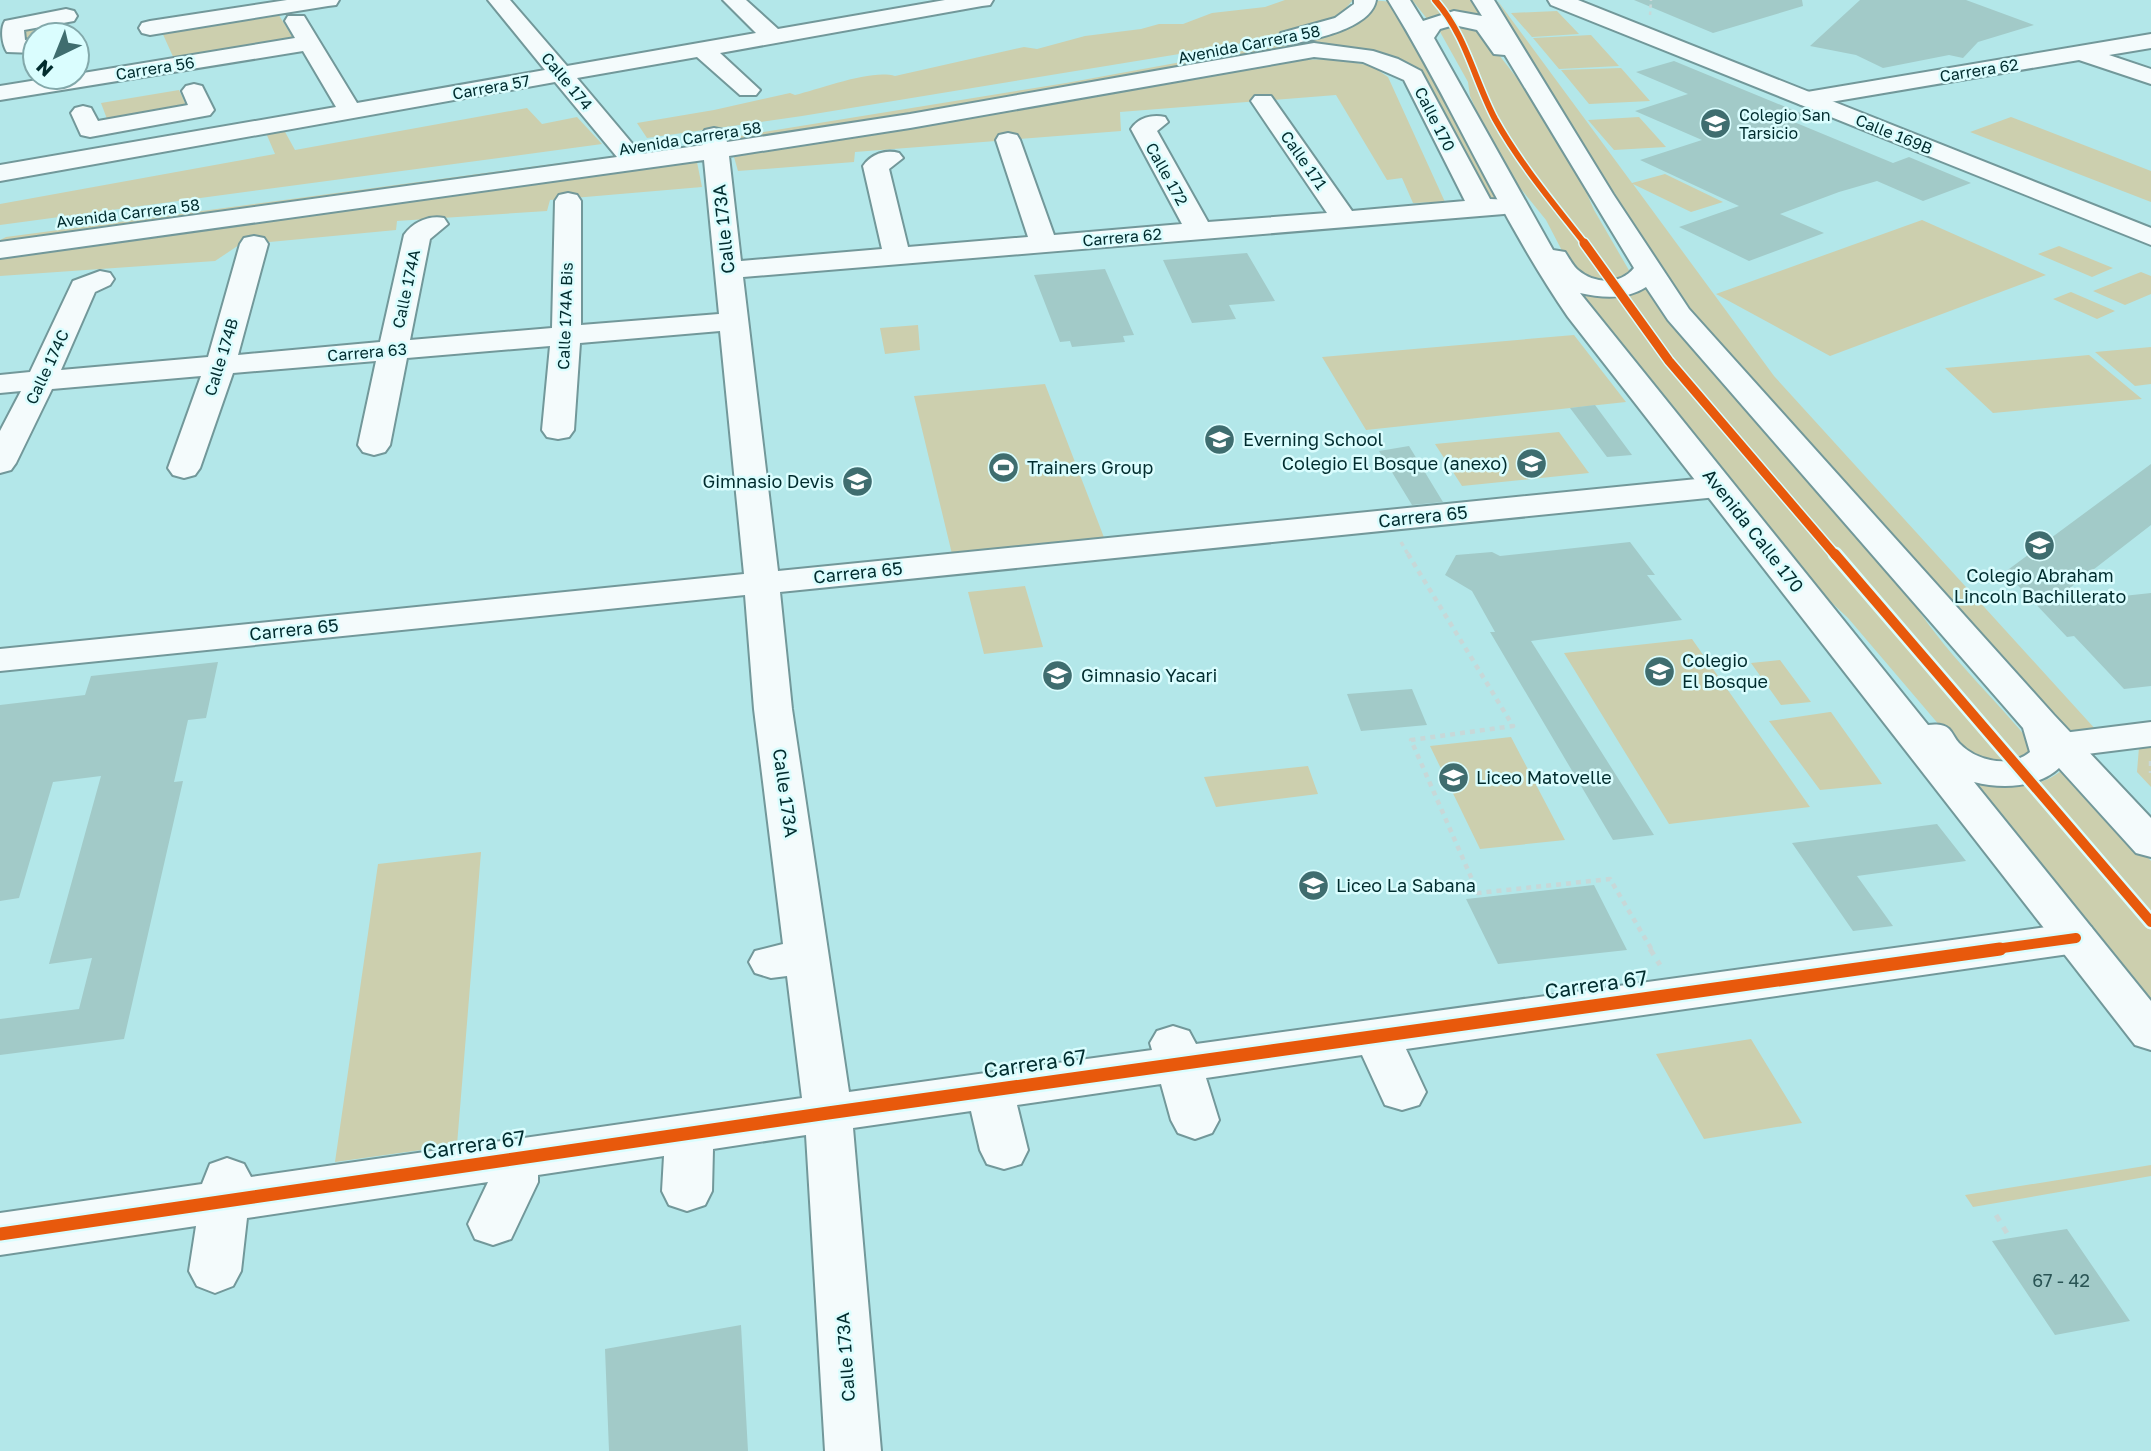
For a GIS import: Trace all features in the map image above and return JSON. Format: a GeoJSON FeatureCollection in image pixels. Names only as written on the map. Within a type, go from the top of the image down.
{"type":"FeatureCollection","features":[{"type":"Feature","properties":{"kind":"street"},"geometry":{"type":"LineString","coordinates":[[165,67],[146,19],[328,0]]}},
{"type":"Feature","properties":{"kind":"street","name":"Calle 174"},"geometry":{"type":"LineString","coordinates":[[499,0],[570,74]]}},
{"type":"Feature","properties":{"kind":"street","name":"Calle 174"},"geometry":{"type":"LineString","coordinates":[[515,0],[570,74],[637,154]]}},
{"type":"Feature","properties":{"kind":"street"},"geometry":{"type":"LineString","coordinates":[[734,0],[773,37]]}},
{"type":"Feature","properties":{"kind":"street","name":"Carrera 57"},"geometry":{"type":"LineString","coordinates":[[0,173],[982,0]]}},
{"type":"Feature","properties":{"kind":"street","name":"Avenida Carrera 58"},"geometry":{"type":"LineString","coordinates":[[715,143],[1318,32],[1343,23],[1364,6],[1365,0]]}},
{"type":"Feature","properties":{"kind":"street","name":"Avenida Calle 170"},"geometry":{"type":"LineString","coordinates":[[1399,0],[1553,274],[1578,311],[2151,1033]]}},
{"type":"Feature","properties":{"kind":"street"},"geometry":{"type":"LineString","coordinates":[[1483,0],[1647,269],[1678,314],[2151,843]]}},
{"type":"Feature","properties":{"kind":"street","name":"Calle 169B"},"geometry":{"type":"LineString","coordinates":[[1559,0],[2151,237]]}},
{"type":"Feature","properties":{"kind":"street","name":"Calle 169B"},"geometry":{"type":"LineString","coordinates":[[1596,0],[2151,218]]}},
{"type":"Feature","properties":{"kind":"street"},"geometry":{"type":"LineString","coordinates":[[287,6],[351,112]]}},
{"type":"Feature","properties":{"kind":"street"},"geometry":{"type":"LineString","coordinates":[[16,42],[13,26],[66,16]]}},
{"type":"Feature","properties":{"kind":"street"},"geometry":{"type":"LineString","coordinates":[[1423,39],[1426,29],[1437,21],[1452,18],[1478,22],[1490,30],[1507,56],[1537,90]]}},
{"type":"Feature","properties":{"kind":"street","name":"Carrera 62"},"geometry":{"type":"LineString","coordinates":[[1807,99],[2151,41]]}},
{"type":"Feature","properties":{"kind":"street","name":"Carrera 56"},"geometry":{"type":"LineString","coordinates":[[0,93],[309,43]]}},
{"type":"Feature","properties":{"kind":"street"},"geometry":{"type":"LineString","coordinates":[[703,50],[748,90]]}},
{"type":"Feature","properties":{"kind":"street","name":"Avenida Carrera 58"},"geometry":{"type":"LineString","coordinates":[[0,250],[637,154],[910,121],[1299,51],[1338,51],[1367,56]]}},
{"type":"Feature","properties":{"kind":"street"},"geometry":{"type":"LineString","coordinates":[[2081,53],[2151,77]]}},
{"type":"Feature","properties":{"kind":"street","name":"Calle 170"},"geometry":{"type":"LineString","coordinates":[[1367,56],[1394,65],[1413,76],[1481,207]]}},
{"type":"Feature","properties":{"kind":"street"},"geometry":{"type":"LineString","coordinates":[[83,113],[90,130],[202,110],[194,91]]}},
{"type":"Feature","properties":{"kind":"street","name":"Calle 171"},"geometry":{"type":"LineString","coordinates":[[1263,101],[1345,219]]}},
{"type":"Feature","properties":{"kind":"street"},"geometry":{"type":"LineString","coordinates":[[151,119],[156,146]]}},
{"type":"Feature","properties":{"kind":"street","name":"Calle 172"},"geometry":{"type":"LineString","coordinates":[[1156,122],[1143,129],[1199,231]]}},
{"type":"Feature","properties":{"kind":"street"},"geometry":{"type":"LineString","coordinates":[[1008,140],[1044,244]]}},
{"type":"Feature","properties":{"kind":"street","name":"Calle 173A"},"geometry":{"type":"LineString","coordinates":[[715,143],[762,583],[789,960],[828,1113],[853,1451]]}},
{"type":"Feature","properties":{"kind":"street","name":"Avenida Carrera 58"},"geometry":{"type":"LineString","coordinates":[[0,230],[637,154]]}},
{"type":"Feature","properties":{"kind":"street"},"geometry":{"type":"LineString","coordinates":[[890,158],[876,166],[897,256]]}},
{"type":"Feature","properties":{"kind":"street","name":"Calle 174A Bis"},"geometry":{"type":"LineString","coordinates":[[558,430],[566,337],[568,201]]}},
{"type":"Feature","properties":{"kind":"street","name":"Carrera 62"},"geometry":{"type":"LineString","coordinates":[[729,270],[1481,207],[1519,212]]}},
{"type":"Feature","properties":{"kind":"street"},"geometry":{"type":"LineString","coordinates":[[1519,212],[1568,276],[1577,282],[1603,288],[1633,285],[1643,279],[1647,269]]}},
{"type":"Feature","properties":{"kind":"street","name":"Calle 174A"},"geometry":{"type":"LineString","coordinates":[[374,445],[417,234],[435,225]]}},
{"type":"Feature","properties":{"kind":"street","name":"Calle 174B"},"geometry":{"type":"LineString","coordinates":[[184,468],[220,366],[254,244]]}},
{"type":"Feature","properties":{"kind":"street","name":"Calle 174C"},"geometry":{"type":"LineString","coordinates":[[0,464],[83,287],[100,279]]}},
{"type":"Feature","properties":{"kind":"street","name":"Carrera 63"},"geometry":{"type":"LineString","coordinates":[[0,384],[734,321]]}},
{"type":"Feature","properties":{"kind":"street","name":"Carrera 65"},"geometry":{"type":"LineString","coordinates":[[0,660],[1717,487]]}},
{"type":"Feature","properties":{"kind":"street"},"geometry":{"type":"LineString","coordinates":[[1786,574],[1871,660],[1949,756],[1985,771],[2023,773],[2041,766],[2050,755],[2048,741],[2052,734]]}},
{"type":"Feature","properties":{"kind":"street"},"geometry":{"type":"LineString","coordinates":[[2052,734],[2151,734]]}},
{"type":"Feature","properties":{"kind":"street","name":"Carrera 67"},"geometry":{"type":"LineString","coordinates":[[0,1234],[226,1190],[514,1159],[688,1134],[990,1090],[1175,1053],[1377,1035],[2076,938]]}},
{"type":"Feature","properties":{"kind":"street"},"geometry":{"type":"LineString","coordinates":[[1377,1035],[1402,1092]]}},
{"type":"Feature","properties":{"kind":"street"},"geometry":{"type":"LineString","coordinates":[[1175,1053],[1195,1120]]}},
{"type":"Feature","properties":{"kind":"street"},"geometry":{"type":"LineString","coordinates":[[990,1090],[1004,1150]]}},
{"type":"Feature","properties":{"kind":"street"},"geometry":{"type":"LineString","coordinates":[[687,1191],[688,1134]]}},
{"type":"Feature","properties":{"kind":"street"},"geometry":{"type":"LineString","coordinates":[[493,1224],[513,1182],[514,1159]]}},
{"type":"Feature","properties":{"kind":"street"},"geometry":{"type":"LineString","coordinates":[[215,1271],[226,1190]]}},
{"type":"Feature","properties":{"kind":"path"},"geometry":{"type":"LineString","coordinates":[[1650,16],[1651,0]]}},
{"type":"Feature","properties":{"kind":"path"},"geometry":{"type":"LineString","coordinates":[[1388,520],[1513,726],[1411,740],[1478,893],[1610,879],[1660,965]]}},
{"type":"Feature","properties":{"kind":"path"},"geometry":{"type":"LineString","coordinates":[[2151,760],[2151,773]]}},
{"type":"Feature","properties":{"kind":"path"},"geometry":{"type":"LineString","coordinates":[[1996,1216],[2010,1238]]}},
{"type":"Feature","properties":{"kind":"green space"},"geometry":{"type":"Polygon","coordinates":[[[1285,0],[1353,0],[1335,20],[1308,30],[1222,47],[802,116],[647,138],[637,123],[790,93],[795,95],[860,77],[895,76],[1024,47],[1037,49],[1085,36],[1159,24],[1183,24],[1212,13],[1265,7],[1285,0]]]}},
{"type":"Feature","properties":{"kind":"green space"},"geometry":{"type":"Polygon","coordinates":[[[1371,0],[1393,2],[1500,198],[1497,201],[1490,200],[1419,71],[1379,54],[1325,46],[758,140],[725,142],[733,137],[1066,83],[1297,41],[1371,0]]]}},
{"type":"Feature","properties":{"kind":"green space"},"geometry":{"type":"Polygon","coordinates":[[[1412,0],[1473,0],[1482,16],[1428,20],[1412,0]]]}},
{"type":"Feature","properties":{"kind":"green space"},"geometry":{"type":"Polygon","coordinates":[[[1497,0],[1632,183],[1665,174],[1723,202],[1691,212],[1633,184],[1774,376],[2097,731],[2061,735],[1708,342],[1556,108],[1497,0]]]}},
{"type":"Feature","properties":{"kind":"green space"},"geometry":{"type":"Polygon","coordinates":[[[1557,11],[1579,34],[1532,37],[1511,13],[1557,11]]]}},
{"type":"Feature","properties":{"kind":"green space"},"geometry":{"type":"Polygon","coordinates":[[[277,12],[295,41],[175,61],[161,30],[277,12]]]}},
{"type":"Feature","properties":{"kind":"green space"},"geometry":{"type":"Polygon","coordinates":[[[1475,24],[1541,109],[1630,272],[1622,281],[1587,281],[1570,266],[1546,220],[1512,178],[1479,117],[1470,96],[1468,82],[1439,30],[1444,25],[1475,24]]]}},
{"type":"Feature","properties":{"kind":"green space"},"geometry":{"type":"Polygon","coordinates":[[[1591,35],[1619,66],[1559,69],[1533,38],[1591,35]]]}},
{"type":"Feature","properties":{"kind":"green space"},"geometry":{"type":"Polygon","coordinates":[[[1336,59],[1372,66],[1388,77],[1445,202],[1413,203],[1402,178],[1387,180],[1336,95],[1120,112],[1121,131],[855,152],[854,162],[738,171],[734,157],[1292,60],[1336,59]]]}},
{"type":"Feature","properties":{"kind":"green space"},"geometry":{"type":"Polygon","coordinates":[[[1621,68],[1650,101],[1589,104],[1561,70],[1621,68]]]}},
{"type":"Feature","properties":{"kind":"green space"},"geometry":{"type":"Polygon","coordinates":[[[179,90],[186,105],[107,119],[101,103],[179,90]]]}},
{"type":"Feature","properties":{"kind":"green space"},"geometry":{"type":"Polygon","coordinates":[[[527,108],[542,124],[577,117],[602,144],[0,225],[0,204],[275,154],[266,133],[284,130],[295,150],[527,108]]]}},
{"type":"Feature","properties":{"kind":"green space"},"geometry":{"type":"Polygon","coordinates":[[[1639,117],[1666,147],[1614,150],[1588,120],[1639,117]]]}},
{"type":"Feature","properties":{"kind":"green space"},"geometry":{"type":"Polygon","coordinates":[[[2011,117],[2151,171],[2151,202],[1970,132],[2011,117]]]}},
{"type":"Feature","properties":{"kind":"green space"},"geometry":{"type":"Polygon","coordinates":[[[618,157],[0,243],[0,240],[6,237],[618,157]]]}},
{"type":"Feature","properties":{"kind":"green space"},"geometry":{"type":"Polygon","coordinates":[[[697,162],[702,187],[550,200],[547,211],[397,221],[396,230],[239,245],[215,261],[0,276],[0,255],[697,162]]]}},
{"type":"Feature","properties":{"kind":"green space"},"geometry":{"type":"Polygon","coordinates":[[[1922,220],[2046,275],[1830,356],[1716,294],[1922,220]]]}},
{"type":"Feature","properties":{"kind":"green space"},"geometry":{"type":"Polygon","coordinates":[[[2059,246],[2113,268],[2092,277],[2038,254],[2059,246]]]}},
{"type":"Feature","properties":{"kind":"green space"},"geometry":{"type":"Polygon","coordinates":[[[2141,272],[2151,276],[2151,294],[2125,305],[2093,291],[2141,272]]]}},
{"type":"Feature","properties":{"kind":"green space"},"geometry":{"type":"Polygon","coordinates":[[[1649,288],[1903,584],[1944,645],[2027,738],[2031,754],[2011,763],[1984,763],[1952,740],[1848,618],[1801,574],[1578,291],[1649,288]]]}},
{"type":"Feature","properties":{"kind":"green space"},"geometry":{"type":"Polygon","coordinates":[[[2071,292],[2115,311],[2097,319],[2053,299],[2071,292]]]}},
{"type":"Feature","properties":{"kind":"green space"},"geometry":{"type":"Polygon","coordinates":[[[918,325],[920,350],[885,354],[880,328],[918,325]]]}},
{"type":"Feature","properties":{"kind":"green space"},"geometry":{"type":"Polygon","coordinates":[[[1574,335],[1626,402],[1366,430],[1322,357],[1574,335]]]}},
{"type":"Feature","properties":{"kind":"green space"},"geometry":{"type":"Polygon","coordinates":[[[2151,347],[2151,384],[2135,386],[2095,352],[2151,347]]]}},
{"type":"Feature","properties":{"kind":"green space"},"geometry":{"type":"Polygon","coordinates":[[[2089,355],[2142,399],[1993,413],[1945,368],[2089,355]]]}},
{"type":"Feature","properties":{"kind":"green space","name":"Trainers Group"},"geometry":{"type":"Polygon","coordinates":[[[1045,384],[1105,540],[952,554],[914,396],[1045,384]]]}},
{"type":"Feature","properties":{"kind":"green space"},"geometry":{"type":"Polygon","coordinates":[[[1559,432],[1589,473],[1462,486],[1435,444],[1559,432]]]}},
{"type":"Feature","properties":{"kind":"green space"},"geometry":{"type":"Polygon","coordinates":[[[1025,586],[1043,647],[984,654],[968,592],[1025,586]]]}},
{"type":"Feature","properties":{"kind":"green space"},"geometry":{"type":"Polygon","coordinates":[[[1692,639],[1810,807],[1669,824],[1564,653],[1692,639]]]}},
{"type":"Feature","properties":{"kind":"green space"},"geometry":{"type":"Polygon","coordinates":[[[1780,660],[1811,702],[1781,705],[1751,663],[1780,660]]]}},
{"type":"Feature","properties":{"kind":"green space"},"geometry":{"type":"Polygon","coordinates":[[[1831,712],[1882,784],[1820,790],[1769,721],[1831,712]]]}},
{"type":"Feature","properties":{"kind":"green space"},"geometry":{"type":"Polygon","coordinates":[[[1511,737],[1565,840],[1480,849],[1430,746],[1511,737]]]}},
{"type":"Feature","properties":{"kind":"green space"},"geometry":{"type":"Polygon","coordinates":[[[2151,746],[2151,787],[2137,772],[2139,747],[2151,746]]]}},
{"type":"Feature","properties":{"kind":"green space"},"geometry":{"type":"Polygon","coordinates":[[[1308,766],[1318,794],[1216,807],[1204,777],[1308,766]]]}},
{"type":"Feature","properties":{"kind":"green space"},"geometry":{"type":"Polygon","coordinates":[[[2062,770],[2074,773],[2151,861],[2151,1005],[1972,784],[1973,781],[2008,785],[2031,784],[2042,782],[2062,770]]]}},
{"type":"Feature","properties":{"kind":"green space"},"geometry":{"type":"Polygon","coordinates":[[[481,852],[457,1145],[335,1162],[378,864],[481,852]]]}},
{"type":"Feature","properties":{"kind":"green space"},"geometry":{"type":"Polygon","coordinates":[[[1751,1039],[1802,1123],[1704,1139],[1656,1054],[1751,1039]]]}},
{"type":"Feature","properties":{"kind":"green space"},"geometry":{"type":"Polygon","coordinates":[[[2151,1165],[2151,1176],[1973,1207],[1965,1195],[2151,1165]]]}},
{"type":"Feature","properties":{"kind":"building"},"geometry":{"type":"Polygon","coordinates":[[[1634,0],[1802,0],[1803,6],[1713,33],[1634,0]]]}},
{"type":"Feature","properties":{"kind":"building"},"geometry":{"type":"Polygon","coordinates":[[[1860,0],[1966,0],[2034,25],[1978,42],[1963,58],[1949,55],[1883,68],[1856,55],[1810,46],[1860,0]]]}},
{"type":"Feature","properties":{"kind":"building"},"geometry":{"type":"Polygon","coordinates":[[[1674,61],[1810,117],[1794,122],[1893,163],[1909,157],[1971,183],[1923,201],[1877,181],[1839,192],[1780,214],[1824,233],[1749,261],[1679,227],[1739,206],[1640,160],[1702,140],[1635,111],[1688,94],[1636,72],[1674,61]]]}},
{"type":"Feature","properties":{"kind":"building"},"geometry":{"type":"Polygon","coordinates":[[[1247,253],[1275,301],[1229,305],[1236,319],[1192,323],[1163,260],[1247,253]]]}},
{"type":"Feature","properties":{"kind":"building"},"geometry":{"type":"Polygon","coordinates":[[[1105,269],[1134,335],[1123,336],[1125,342],[1072,347],[1070,341],[1060,342],[1034,275],[1105,269]]]}},
{"type":"Feature","properties":{"kind":"building"},"geometry":{"type":"Polygon","coordinates":[[[1595,405],[1632,455],[1607,457],[1570,408],[1595,405]]]}},
{"type":"Feature","properties":{"kind":"building"},"geometry":{"type":"Polygon","coordinates":[[[1409,446],[1443,502],[1412,505],[1379,451],[1409,446]]]}},
{"type":"Feature","properties":{"kind":"building"},"geometry":{"type":"Polygon","coordinates":[[[2151,464],[2151,525],[2049,604],[2151,593],[2151,686],[2124,689],[2074,636],[2067,637],[2005,572],[2151,464]]]}},
{"type":"Feature","properties":{"kind":"building"},"geometry":{"type":"Polygon","coordinates":[[[1630,542],[1655,575],[1647,575],[1682,620],[1531,641],[1654,835],[1613,840],[1490,632],[1495,632],[1472,591],[1445,575],[1456,555],[1492,552],[1500,556],[1630,542]]]}},
{"type":"Feature","properties":{"kind":"building"},"geometry":{"type":"Polygon","coordinates":[[[218,662],[206,718],[188,720],[174,782],[183,781],[124,1039],[0,1055],[0,1019],[79,1009],[92,958],[49,964],[101,776],[53,782],[19,898],[0,901],[0,705],[85,695],[91,676],[218,662]]]}},
{"type":"Feature","properties":{"kind":"building"},"geometry":{"type":"Polygon","coordinates":[[[1412,689],[1427,725],[1361,731],[1347,694],[1412,689]]]}},
{"type":"Feature","properties":{"kind":"building"},"geometry":{"type":"Polygon","coordinates":[[[1937,824],[1966,861],[1857,876],[1893,926],[1853,931],[1792,843],[1937,824]]]}},
{"type":"Feature","properties":{"kind":"building"},"geometry":{"type":"Polygon","coordinates":[[[1594,885],[1627,950],[1498,964],[1466,899],[1594,885]]]}},
{"type":"Feature","properties":{"kind":"building"},"geometry":{"type":"Polygon","coordinates":[[[2067,1229],[2130,1321],[2055,1335],[1992,1241],[2067,1229]]]}},
{"type":"Feature","properties":{"kind":"building"},"geometry":{"type":"Polygon","coordinates":[[[741,1325],[748,1451],[609,1451],[605,1349],[741,1325]]]}},
{"type":"Feature","properties":{"kind":"cycle path"},"geometry":{"type":"LineString","coordinates":[[1435,0],[1456,27],[1488,103],[1507,138],[1669,361],[2151,922]]}},
{"type":"Feature","properties":{"kind":"cycle path"},"geometry":{"type":"LineString","coordinates":[[0,1234],[828,1113],[2076,938]]}},
{"type":"Feature","properties":{"kind":"place","name":"Colegio San Tarsicio"},"geometry":{"type":"Point","coordinates":[1716,124]}},
{"type":"Feature","properties":{"kind":"place","name":"Everning School"},"geometry":{"type":"Point","coordinates":[1220,440]}},
{"type":"Feature","properties":{"kind":"place","name":"Colegio El Bosque (anexo)"},"geometry":{"type":"Point","coordinates":[1531,464]}},
{"type":"Feature","properties":{"kind":"place","name":"Trainers Group"},"geometry":{"type":"Point","coordinates":[1004,468]}},
{"type":"Feature","properties":{"kind":"place","name":"Gimnasio Devis"},"geometry":{"type":"Point","coordinates":[857,482]}},
{"type":"Feature","properties":{"kind":"place","name":"Colegio Abraham Lincoln Bachillerato"},"geometry":{"type":"Point","coordinates":[2040,546]}},
{"type":"Feature","properties":{"kind":"place","name":"Colegio El Bosque"},"geometry":{"type":"Point","coordinates":[1659,671]}},
{"type":"Feature","properties":{"kind":"place","name":"Gimnasio Yacari"},"geometry":{"type":"Point","coordinates":[1058,676]}},
{"type":"Feature","properties":{"kind":"place","name":"Liceo Matovelle"},"geometry":{"type":"Point","coordinates":[1453,778]}},
{"type":"Feature","properties":{"kind":"place","name":"Liceo La Sabana"},"geometry":{"type":"Point","coordinates":[1313,886]}}]}
